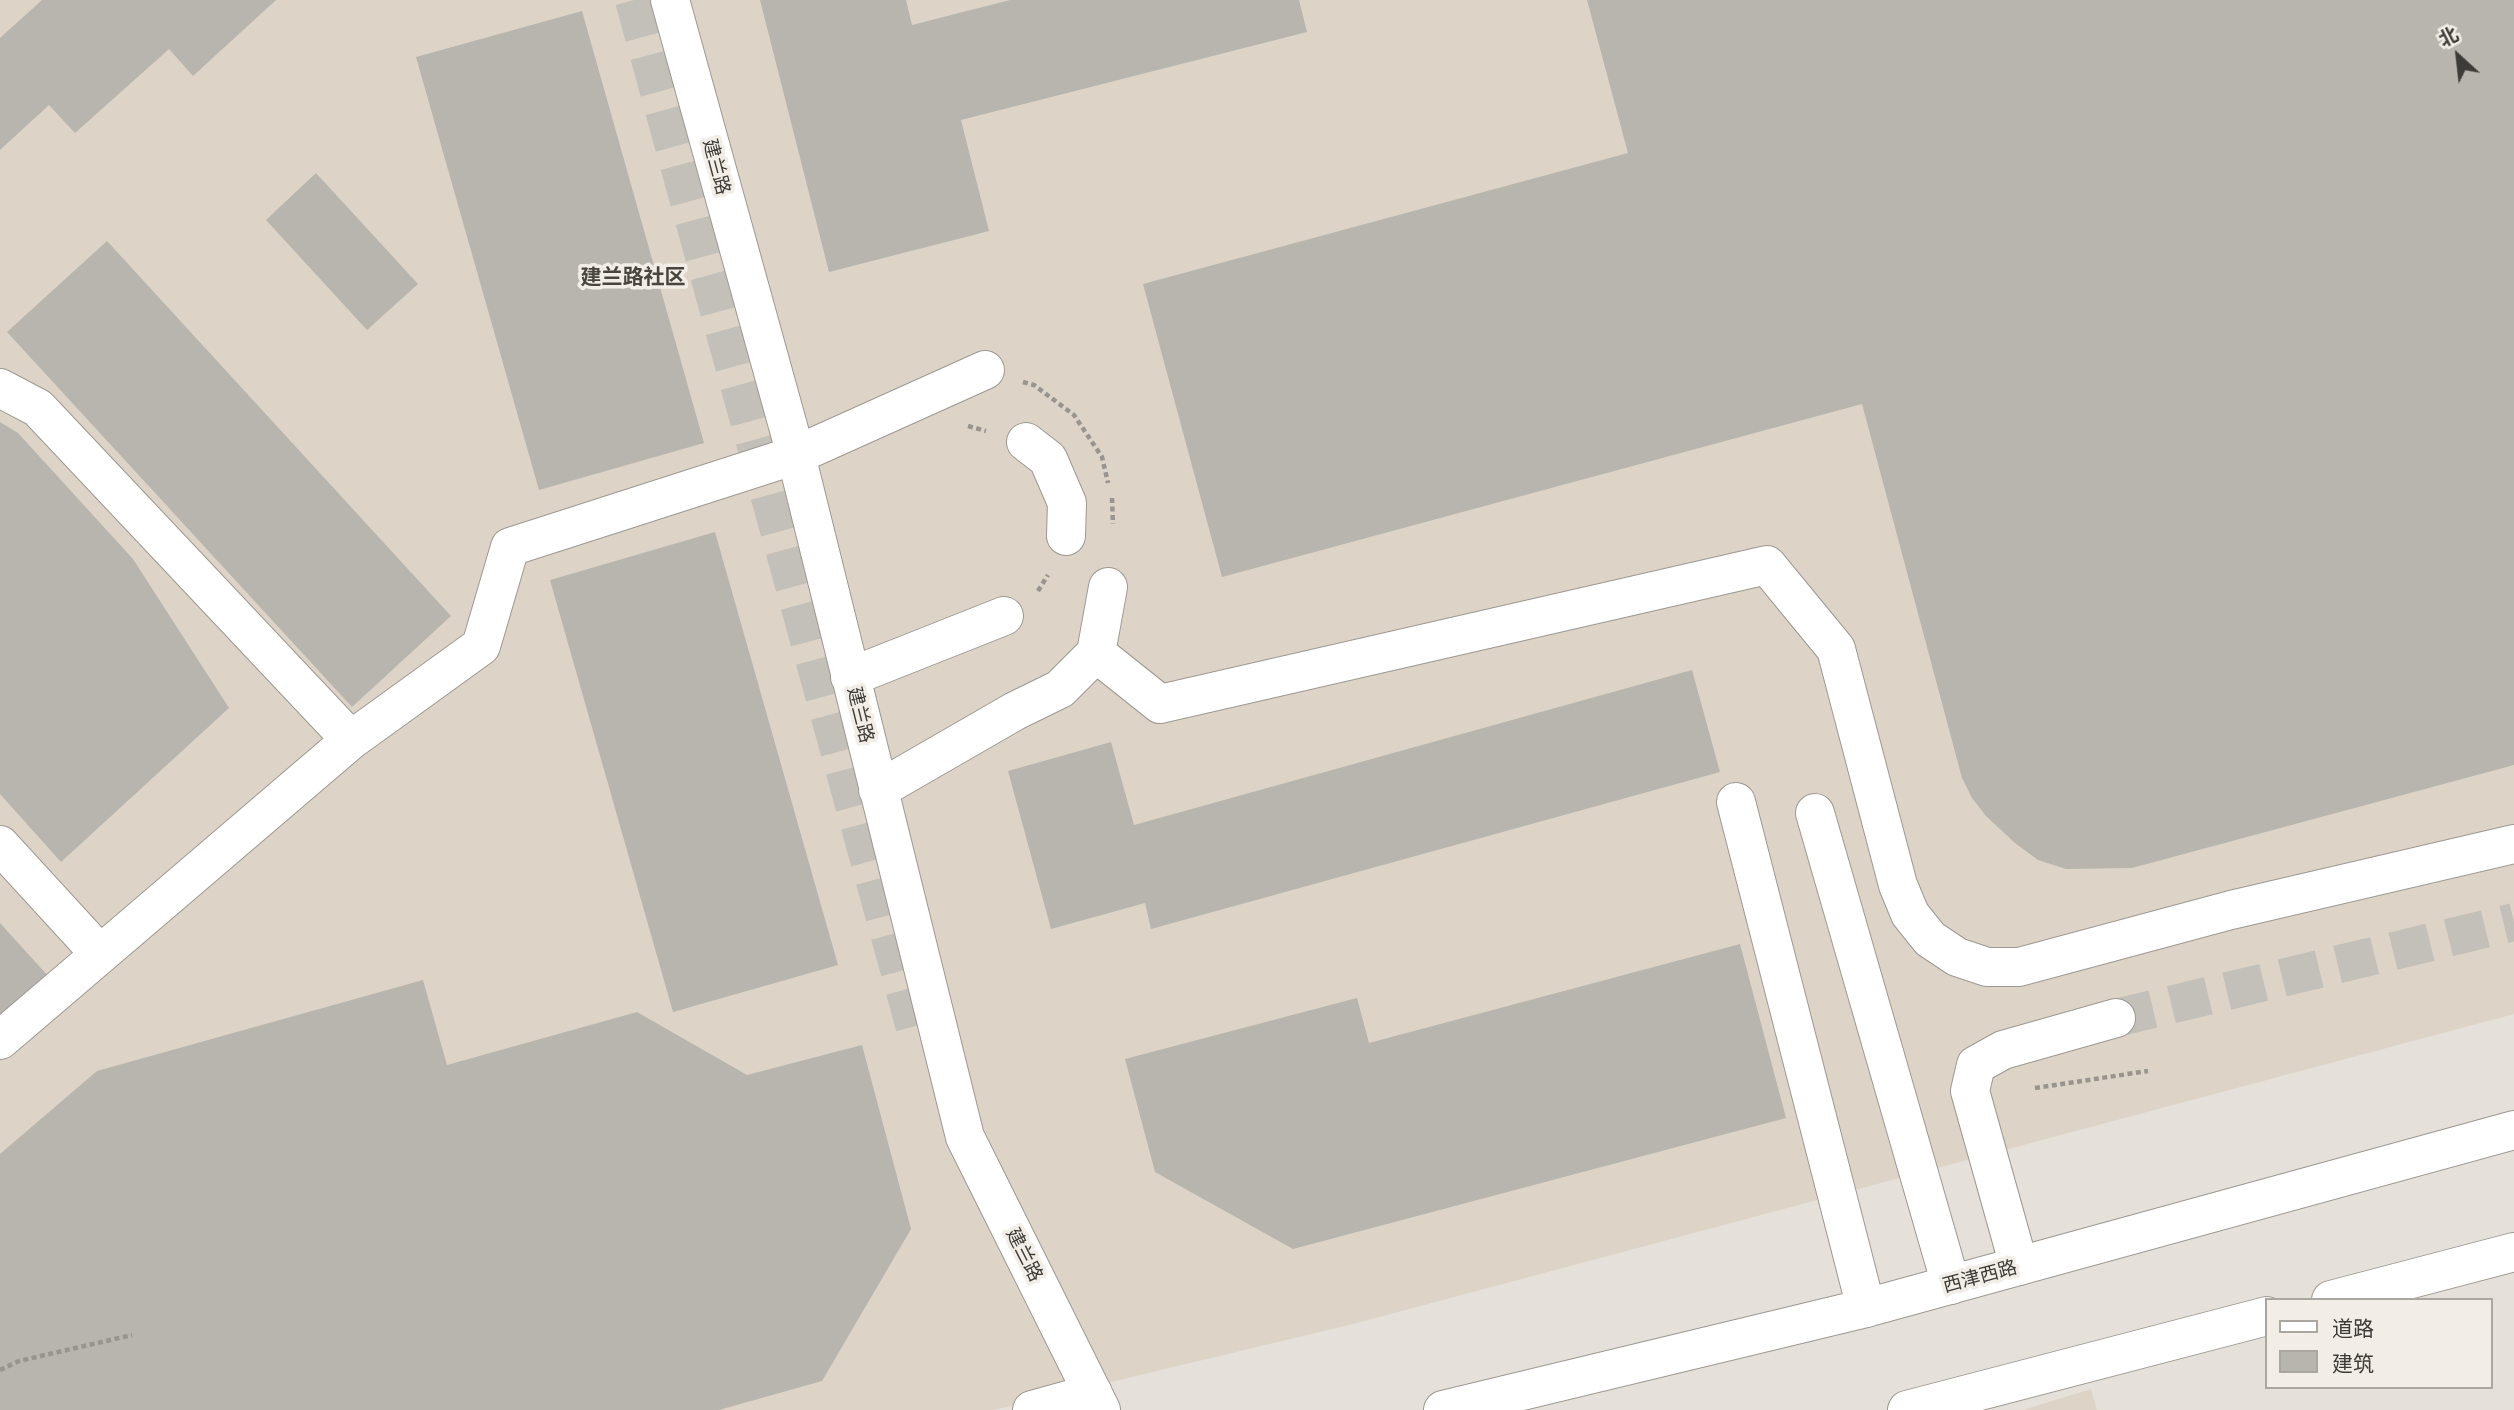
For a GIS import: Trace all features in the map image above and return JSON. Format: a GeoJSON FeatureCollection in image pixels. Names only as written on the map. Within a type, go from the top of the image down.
{"type":"FeatureCollection","features":[{"type":"Feature","properties":{"kind":"street","name":"建兰路"},"geometry":{"type":"LineString","coordinates":[[670,0],[796,455],[965,1138],[1097,1402]]}},
{"type":"Feature","properties":{"kind":"street"},"geometry":{"type":"LineString","coordinates":[[0,1040],[351,740],[481,646],[510,547],[796,455],[985,370]]}},
{"type":"Feature","properties":{"kind":"street"},"geometry":{"type":"LineString","coordinates":[[0,388],[38,408],[351,740]]}},
{"type":"Feature","properties":{"kind":"street"},"geometry":{"type":"LineString","coordinates":[[1026,442],[1048,459],[1068,503],[1066,536]]}},
{"type":"Feature","properties":{"kind":"street"},"geometry":{"type":"LineString","coordinates":[[1096,653],[1160,704],[1767,565],[1836,649],[1898,885],[1910,914],[1930,939],[1957,957],[1987,967],[2019,967],[2231,909],[2514,844]]}},
{"type":"Feature","properties":{"kind":"street"},"geometry":{"type":"LineString","coordinates":[[878,790],[1015,711],[1060,689],[1096,653],[1108,587]]}},
{"type":"Feature","properties":{"kind":"street"},"geometry":{"type":"LineString","coordinates":[[850,677],[1004,616]]}},
{"type":"Feature","properties":{"kind":"street"},"geometry":{"type":"LineString","coordinates":[[1736,802],[1866,1308]]}},
{"type":"Feature","properties":{"kind":"street"},"geometry":{"type":"LineString","coordinates":[[1815,813],[1951,1285]]}},
{"type":"Feature","properties":{"kind":"street"},"geometry":{"type":"LineString","coordinates":[[0,845],[100,954]]}},
{"type":"Feature","properties":{"kind":"street"},"geometry":{"type":"LineString","coordinates":[[2019,1266],[1970,1091],[1976,1065],[2003,1050],[2116,1017]]}},
{"type":"Feature","properties":{"kind":"street","name":"西津西路"},"geometry":{"type":"LineString","coordinates":[[1443,1410],[1866,1308],[2514,1130]]}},
{"type":"Feature","properties":{"kind":"street"},"geometry":{"type":"LineString","coordinates":[[2339,1298],[2514,1252]]}},
{"type":"Feature","properties":{"kind":"street"},"geometry":{"type":"LineString","coordinates":[[1907,1410],[2266,1316]]}},
{"type":"Feature","properties":{"kind":"street"},"geometry":{"type":"LineString","coordinates":[[1032,1410],[1097,1402]]}},
{"type":"Feature","properties":{"kind":"path"},"geometry":{"type":"LineString","coordinates":[[1004,616],[1034,598],[1056,561],[1066,536]]}},
{"type":"Feature","properties":{"kind":"path"},"geometry":{"type":"LineString","coordinates":[[0,1370],[19,1362],[132,1335]]}},
{"type":"Feature","properties":{"kind":"shaded area"},"geometry":{"type":"Polygon","coordinates":[[[0,0],[2514,0],[2514,1014],[1353,1324],[994,1410],[0,1410],[0,0]]]}},
{"type":"Feature","properties":{"kind":"shaded area"},"geometry":{"type":"Polygon","coordinates":[[[2091,1389],[2097,1410],[2023,1410],[2091,1389]]]}},
{"type":"Feature","properties":{"kind":"building"},"geometry":{"type":"Polygon","coordinates":[[[42,0],[276,0],[193,76],[169,49],[75,133],[49,105],[0,150],[0,38],[42,0]]]}},
{"type":"Feature","properties":{"kind":"building"},"geometry":{"type":"Polygon","coordinates":[[[760,0],[906,0],[912,25],[1010,0],[1299,0],[1307,32],[961,120],[989,231],[829,272],[760,0]]]}},
{"type":"Feature","properties":{"kind":"building"},"geometry":{"type":"Polygon","coordinates":[[[1587,0],[2514,0],[2514,765],[2132,868],[2066,869],[2038,860],[1986,816],[1972,798],[1962,778],[1862,404],[1222,577],[1143,284],[1628,153],[1587,0]]]}},
{"type":"Feature","properties":{"kind":"building"},"geometry":{"type":"Polygon","coordinates":[[[582,11],[704,443],[539,490],[416,57],[582,11]]]}},
{"type":"Feature","properties":{"kind":"building"},"geometry":{"type":"Polygon","coordinates":[[[316,173],[418,284],[367,330],[266,220],[316,173]]]}},
{"type":"Feature","properties":{"kind":"building"},"geometry":{"type":"Polygon","coordinates":[[[107,241],[451,616],[352,707],[7,332],[107,241]]]}},
{"type":"Feature","properties":{"kind":"building"},"geometry":{"type":"Polygon","coordinates":[[[0,422],[18,433],[133,559],[229,708],[61,862],[0,794],[0,422]]]}},
{"type":"Feature","properties":{"kind":"building"},"geometry":{"type":"Polygon","coordinates":[[[715,532],[838,965],[673,1012],[550,580],[715,532]]]}},
{"type":"Feature","properties":{"kind":"building"},"geometry":{"type":"Polygon","coordinates":[[[1692,670],[1720,772],[1151,929],[1145,903],[1051,929],[1008,771],[1111,742],[1134,825],[1692,670]]]}},
{"type":"Feature","properties":{"kind":"building"},"geometry":{"type":"Polygon","coordinates":[[[0,923],[50,978],[0,1024],[0,923]]]}},
{"type":"Feature","properties":{"kind":"building"},"geometry":{"type":"Polygon","coordinates":[[[1740,944],[1786,1118],[1293,1249],[1155,1172],[1125,1059],[1357,998],[1369,1043],[1740,944]]]}},
{"type":"Feature","properties":{"kind":"building"},"geometry":{"type":"Polygon","coordinates":[[[423,980],[447,1065],[637,1012],[747,1075],[862,1045],[911,1229],[822,1381],[719,1410],[0,1410],[0,1154],[97,1071],[423,980]]]}},
{"type":"Feature","properties":{"kind":"tunnel"},"geometry":{"type":"LineString","coordinates":[[634,0],[917,1035]]}},
{"type":"Feature","properties":{"kind":"tunnel"},"geometry":{"type":"LineString","coordinates":[[2116,1018],[2514,922]]}},
{"type":"Feature","properties":{"kind":"district","name":"建兰路社区"},"geometry":{"type":"Point","coordinates":[633,278]}}]}
